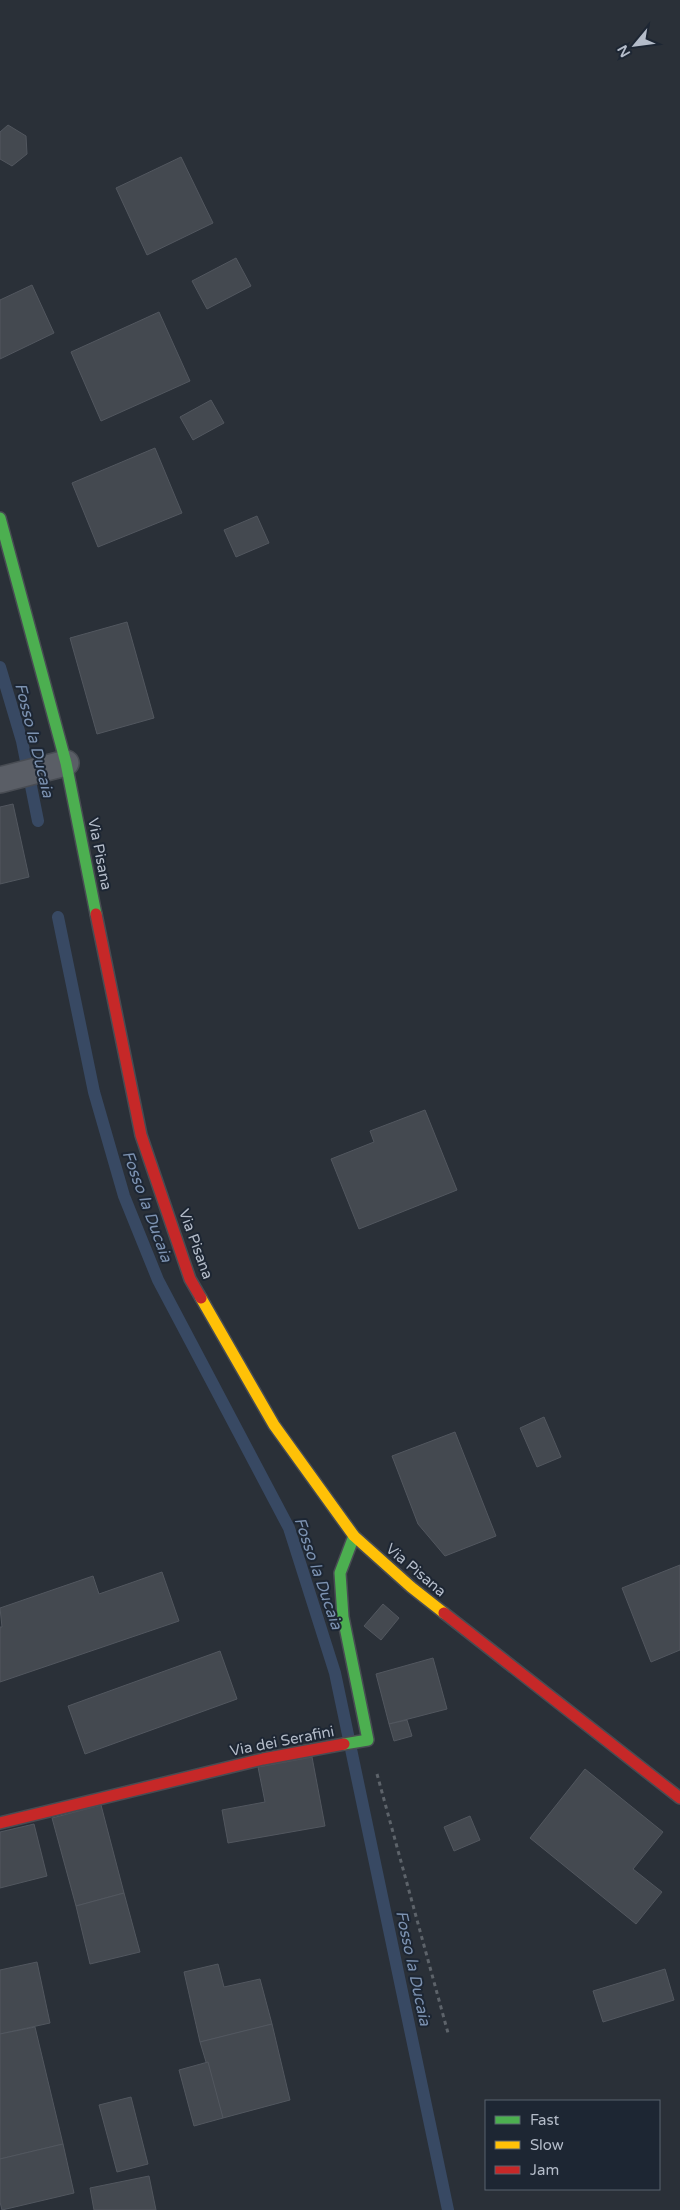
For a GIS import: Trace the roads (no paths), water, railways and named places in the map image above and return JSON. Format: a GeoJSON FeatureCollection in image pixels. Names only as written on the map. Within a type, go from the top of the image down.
{"type":"FeatureCollection","features":[{"type":"Feature","properties":{"kind":"main road","name":"Via Pisana"},"geometry":{"type":"LineString","coordinates":[[0,518],[141,1135],[190,1279],[274,1425],[354,1536],[411,1587],[680,1798]]}},
{"type":"Feature","properties":{"kind":"main road","name":"Via dei Serafini"},"geometry":{"type":"LineString","coordinates":[[0,1823],[263,1759],[368,1740],[344,1617],[340,1573],[354,1536]]}},
{"type":"Feature","properties":{"kind":"lane"},"geometry":{"type":"LineString","coordinates":[[4,779],[57,765]]}},
{"type":"Feature","properties":{"kind":"waterway","name":"Fosso la Ducaia"},"geometry":{"type":"LineString","coordinates":[[0,667],[22,741],[38,821]]}},
{"type":"Feature","properties":{"kind":"waterway","name":"Fosso la Ducaia"},"geometry":{"type":"LineString","coordinates":[[58,917],[94,1092],[124,1196],[158,1280],[289,1528],[335,1673],[448,2210]]}}]}
